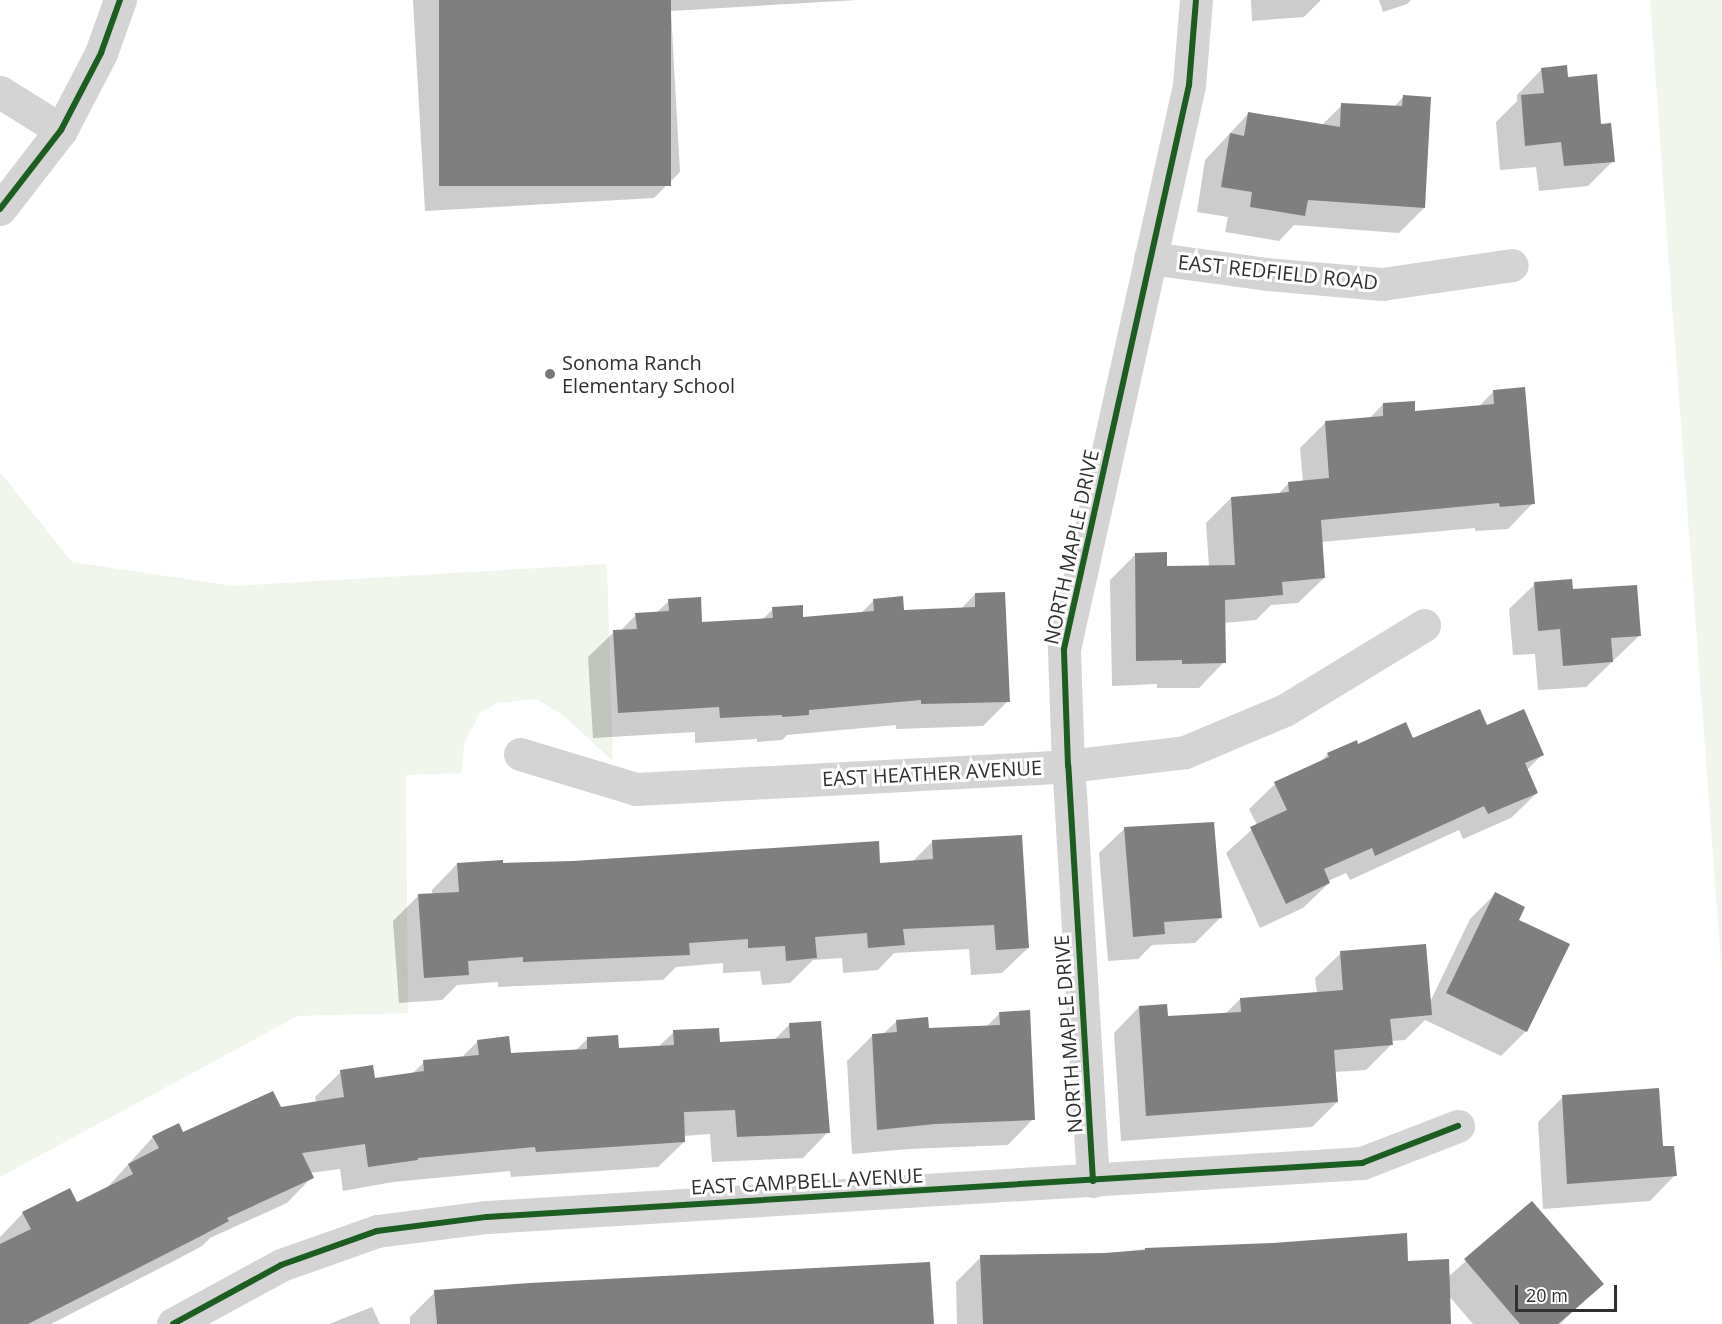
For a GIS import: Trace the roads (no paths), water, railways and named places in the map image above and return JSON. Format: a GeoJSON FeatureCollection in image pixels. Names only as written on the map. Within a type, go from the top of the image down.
{"type":"FeatureCollection","features":[{"type":"Feature","properties":{"kind":"street"},"geometry":{"type":"LineString","coordinates":[[0,209],[61,130],[101,53],[120,0]]}},
{"type":"Feature","properties":{"kind":"street","name":"NORTH MAPLE DRIVE"},"geometry":{"type":"LineString","coordinates":[[1093,1181],[1068,766],[1064,649],[1190,85],[1196,0]]}},
{"type":"Feature","properties":{"kind":"street"},"geometry":{"type":"LineString","coordinates":[[0,92],[61,130]]}},
{"type":"Feature","properties":{"kind":"street","name":"EAST REDFIELD ROAD"},"geometry":{"type":"LineString","coordinates":[[1150,258],[1268,274],[1382,284],[1512,265]]}},
{"type":"Feature","properties":{"kind":"street","name":"EAST HEATHER AVENUE"},"geometry":{"type":"LineString","coordinates":[[519,754],[636,789],[1068,766],[1185,752],[1285,710],[1424,625]]}},
{"type":"Feature","properties":{"kind":"street","name":"EAST CAMPBELL AVENUE"},"geometry":{"type":"LineString","coordinates":[[173,1324],[281,1264],[377,1231],[487,1217],[1362,1163],[1458,1126]]}},
{"type":"Feature","properties":{"kind":"place","name":"Sonoma Ranch Elementary School"},"geometry":{"type":"Point","coordinates":[550,374]}}]}
